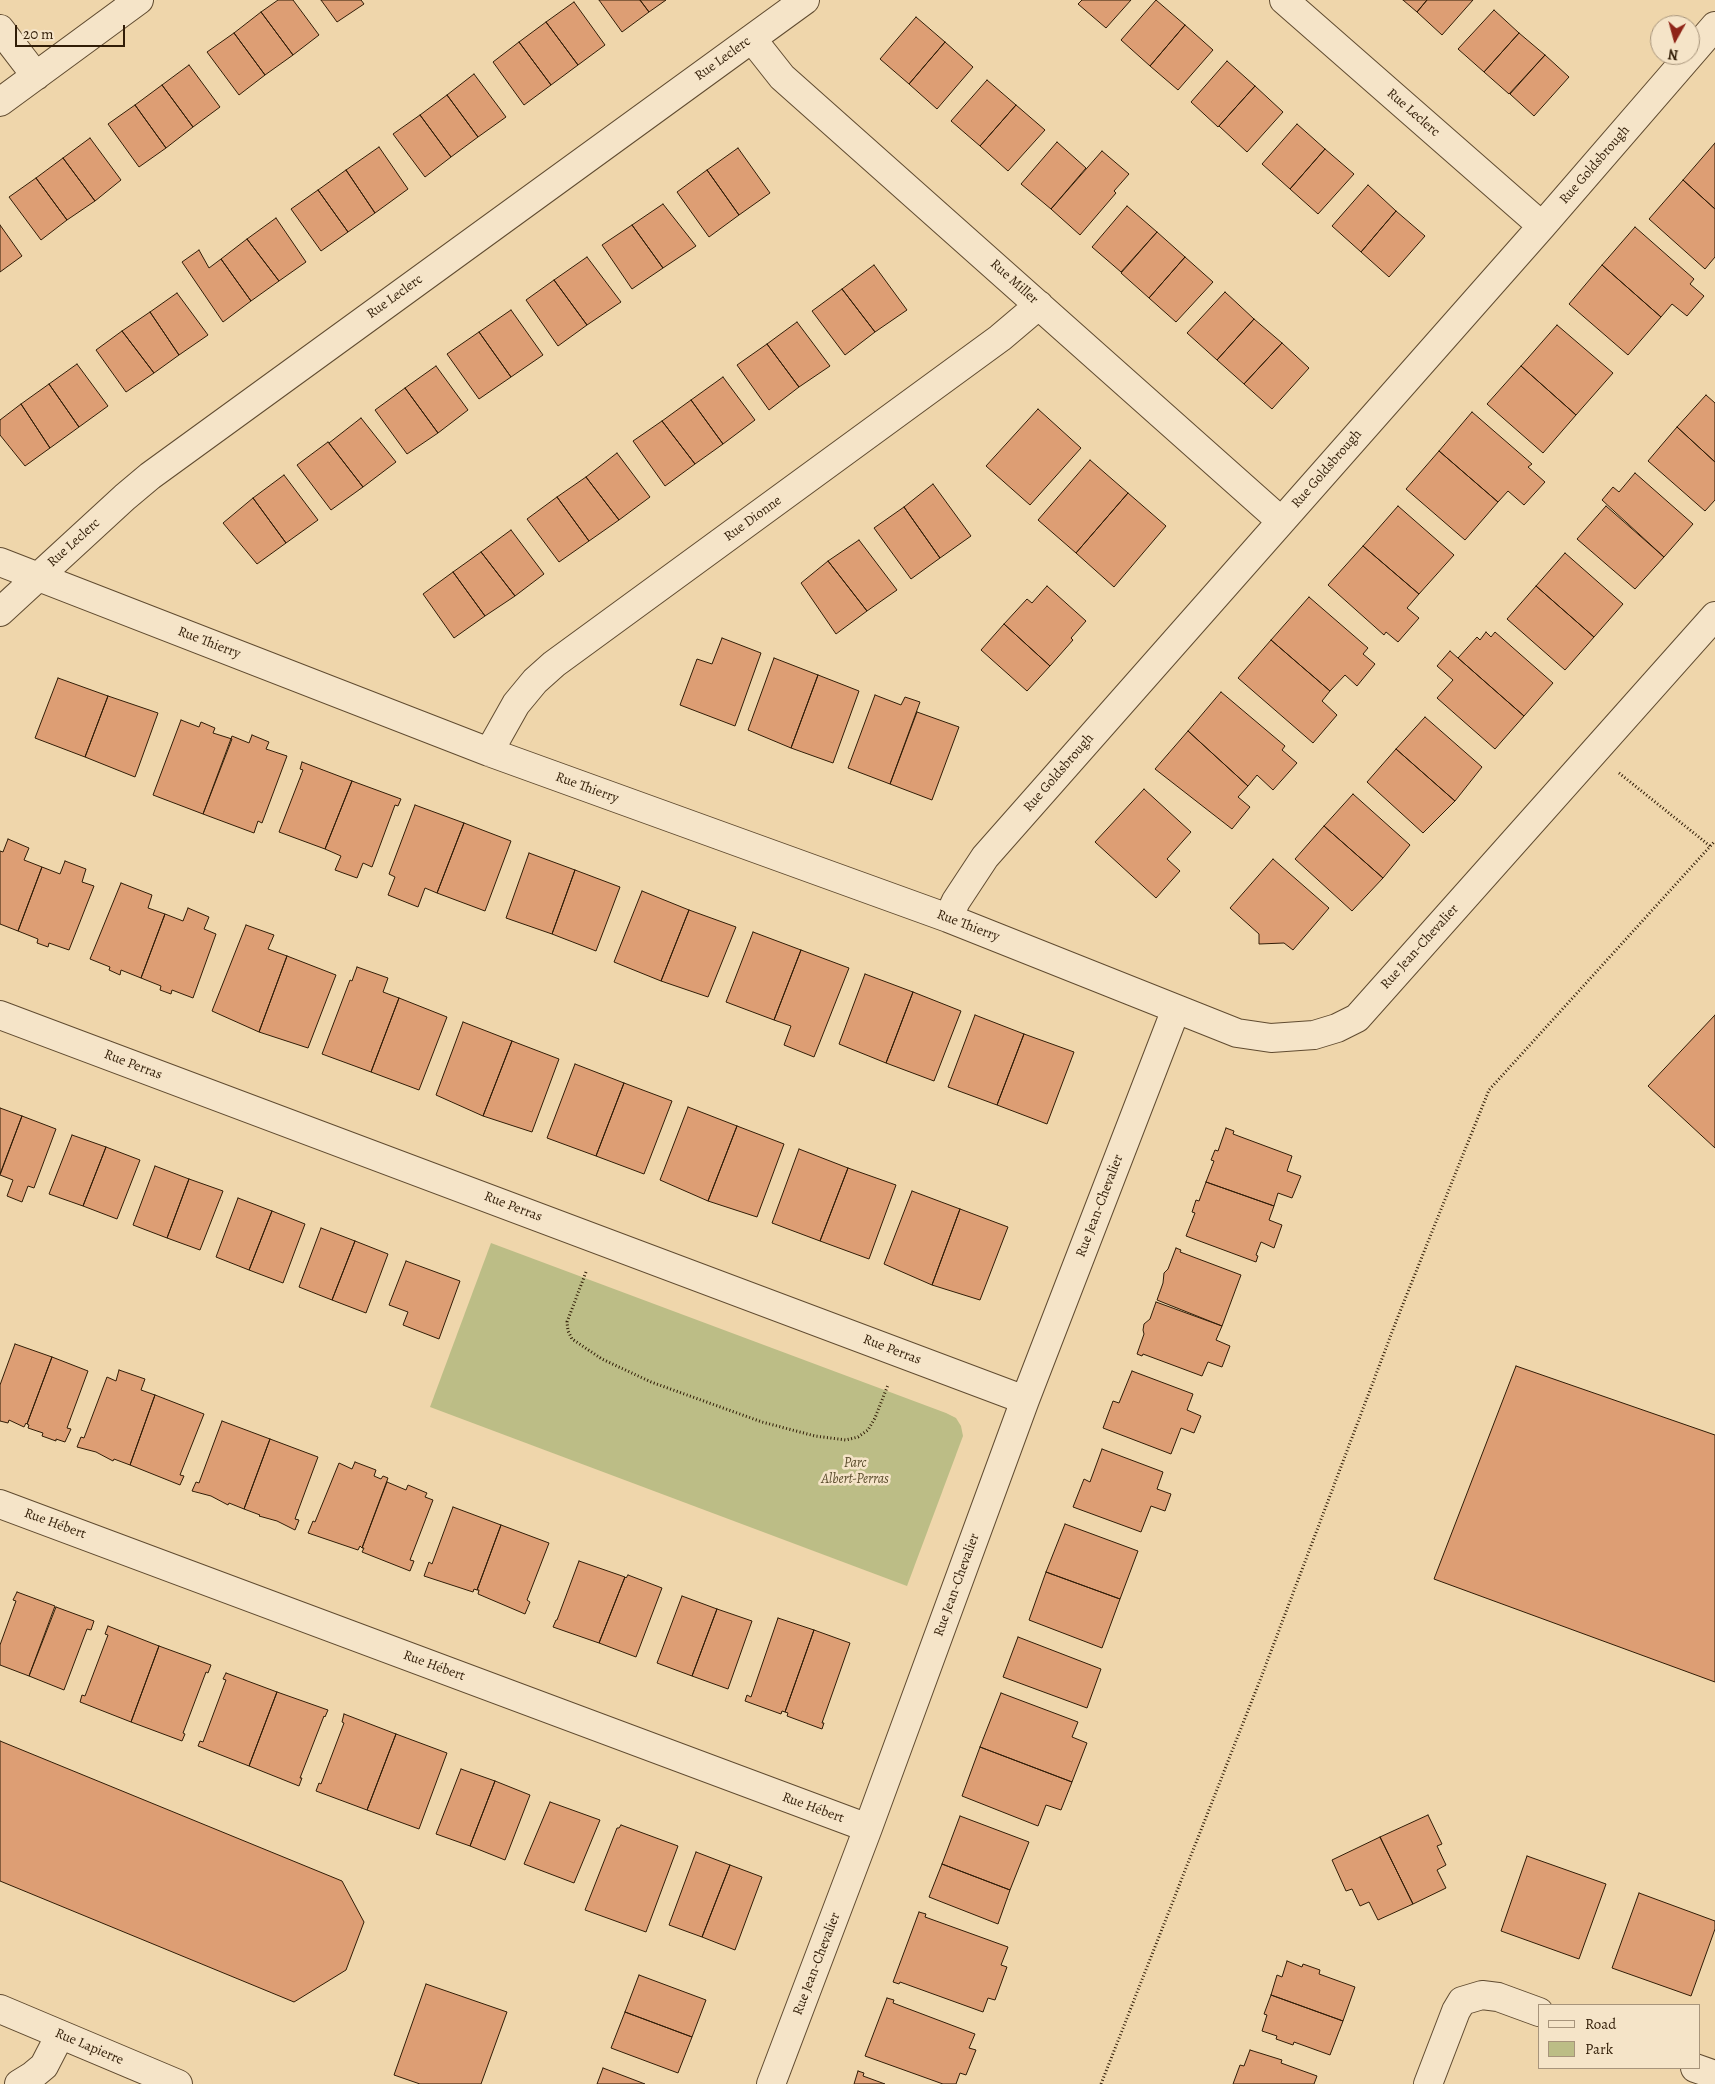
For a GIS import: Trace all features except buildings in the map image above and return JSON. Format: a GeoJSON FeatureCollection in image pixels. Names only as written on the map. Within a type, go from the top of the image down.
{"type":"FeatureCollection","features":[{"type":"Feature","properties":{"kind":"street"},"geometry":{"type":"LineString","coordinates":[[0,102],[139,0]]}},
{"type":"Feature","properties":{"kind":"street","name":"Rue Leclerc"},"geometry":{"type":"LineString","coordinates":[[0,612],[150,476],[805,0]]}},
{"type":"Feature","properties":{"kind":"street","name":"Rue Leclerc"},"geometry":{"type":"LineString","coordinates":[[1284,0],[1542,226]]}},
{"type":"Feature","properties":{"kind":"street","name":"Rue Goldsbrough"},"geometry":{"type":"LineString","coordinates":[[948,918],[956,901],[985,857],[1542,226],[1715,26]]}},
{"type":"Feature","properties":{"kind":"street"},"geometry":{"type":"LineString","coordinates":[[0,28],[36,76]]}},
{"type":"Feature","properties":{"kind":"street","name":"Rue Miller"},"geometry":{"type":"LineString","coordinates":[[752,39],[782,77],[1281,521]]}},
{"type":"Feature","properties":{"kind":"street","name":"Rue Dionne"},"geometry":{"type":"LineString","coordinates":[[489,752],[516,704],[554,664],[1000,338],[1039,305]]}},
{"type":"Feature","properties":{"kind":"street","name":"Rue Thierry"},"geometry":{"type":"LineString","coordinates":[[0,562],[489,752],[948,918],[1176,1009]]}},
{"type":"Feature","properties":{"kind":"street","name":"Rue Jean-Chevalier"},"geometry":{"type":"LineString","coordinates":[[771,2084],[868,1828],[1025,1400],[1176,1009],[1237,1034],[1271,1038],[1314,1035],[1337,1028],[1357,1018],[1715,616]]}},
{"type":"Feature","properties":{"kind":"street","name":"Rue Perras"},"geometry":{"type":"LineString","coordinates":[[0,1015],[1025,1400]]}},
{"type":"Feature","properties":{"kind":"street","name":"Rue Hébert"},"geometry":{"type":"LineString","coordinates":[[0,1504],[868,1828]]}},
{"type":"Feature","properties":{"kind":"street"},"geometry":{"type":"LineString","coordinates":[[1428,2084],[1456,2011],[1462,2001],[1482,1995],[1498,1997],[1538,2012]]}},
{"type":"Feature","properties":{"kind":"street","name":"Rue Lapierre"},"geometry":{"type":"LineString","coordinates":[[0,2009],[178,2084]]}},
{"type":"Feature","properties":{"kind":"street"},"geometry":{"type":"LineString","coordinates":[[19,2084],[44,2066],[60,2035]]}},
{"type":"Feature","properties":{"kind":"street"},"geometry":{"type":"LineString","coordinates":[[1698,2069],[1715,2075]]}},
{"type":"Feature","properties":{"kind":"path"},"geometry":{"type":"LineString","coordinates":[[1594,752],[1710,846]]}},
{"type":"Feature","properties":{"kind":"path"},"geometry":{"type":"LineString","coordinates":[[1101,2084],[1262,1675],[1397,1319],[1489,1090],[1715,841]]}},
{"type":"Feature","properties":{"kind":"path"},"geometry":{"type":"LineString","coordinates":[[586,1272],[567,1322],[568,1331],[572,1339],[602,1360],[651,1382],[762,1422],[815,1436],[846,1440],[858,1437],[868,1430],[875,1418],[888,1385]]}},
{"type":"Feature","properties":{"kind":"green space","name":"Parc Albert-Perras"},"geometry":{"type":"Polygon","coordinates":[[[491,1243],[956,1418],[961,1426],[963,1436],[907,1586],[430,1407],[491,1243]]]}}]}
